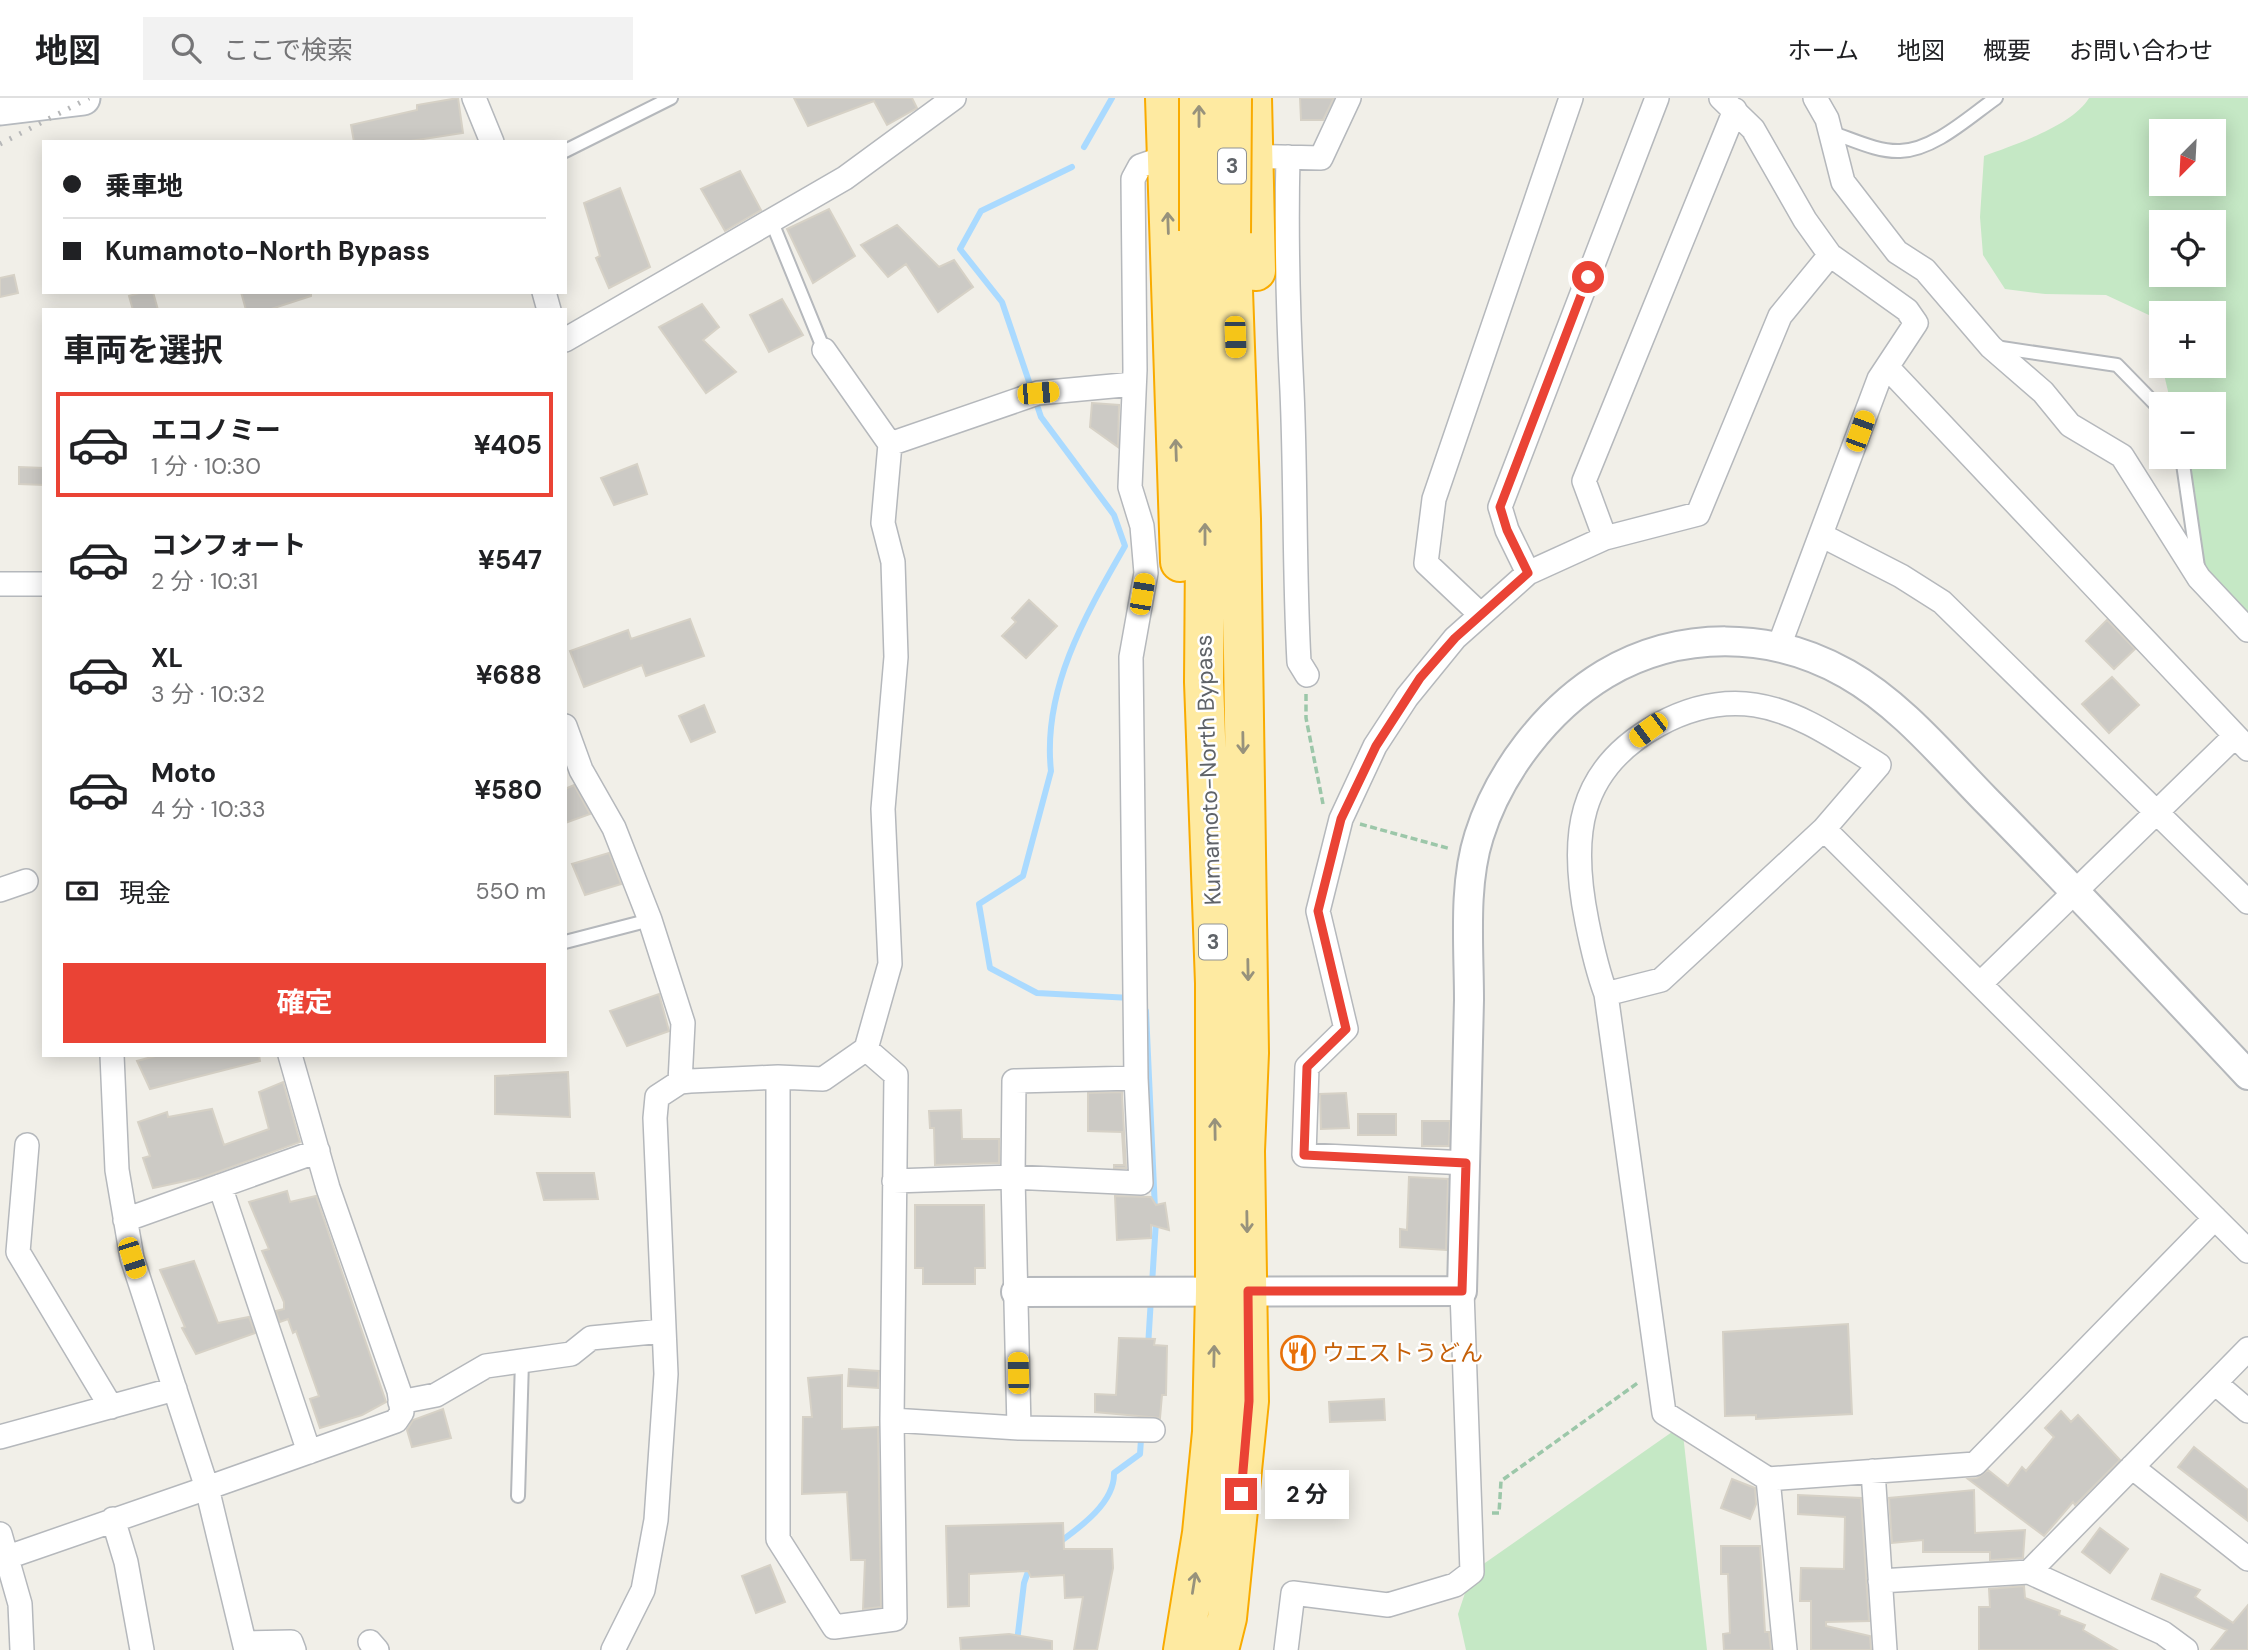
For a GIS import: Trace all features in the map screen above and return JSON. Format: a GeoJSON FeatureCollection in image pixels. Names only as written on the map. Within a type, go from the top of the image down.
{"type":"FeatureCollection","features":[{"type":"Feature","properties":{"kind":"highway"},"geometry":{"type":"LineString","coordinates":[[1165,98],[1188,913],[1214,1080]]}},
{"type":"Feature","properties":{"kind":"highway","name":"Kumamoto-North Bypass"},"geometry":{"type":"LineString","coordinates":[[1183,1650],[1202,1533],[1231,1291],[1245,1151],[1249,1053],[1241,519],[1215,232],[1199,98]]}},
{"type":"Feature","properties":{"kind":"highway","name":"Kumamoto-North Bypass"},"geometry":{"type":"LineString","coordinates":[[1219,1650],[1227,1618],[1249,1401],[1231,1291],[1214,1080],[1215,984],[1204,682],[1205,411],[1215,232],[1232,98]]}},
{"type":"Feature","properties":{"kind":"highway"},"geometry":{"type":"LineString","coordinates":[[1243,690],[1256,598],[1258,383],[1271,156],[1252,98]]}},
{"type":"Feature","properties":{"kind":"main road"},"geometry":{"type":"LineString","coordinates":[[0,108],[83,98]]}},
{"type":"Feature","properties":{"kind":"street"},"geometry":{"type":"LineString","coordinates":[[474,98],[491,140]]}},
{"type":"Feature","properties":{"kind":"street"},"geometry":{"type":"LineString","coordinates":[[567,339],[845,178],[954,98]]}},
{"type":"Feature","properties":{"kind":"street"},"geometry":{"type":"LineString","coordinates":[[894,1181],[1013,1177],[1141,1183],[1136,1079],[1130,657],[1146,573],[1142,526],[1130,487],[1134,384],[1133,179],[1140,166],[1166,157],[1321,158],[1349,98]]}},
{"type":"Feature","properties":{"kind":"street"},"geometry":{"type":"LineString","coordinates":[[1480,614],[1426,563],[1434,499],[1571,98]]}},
{"type":"Feature","properties":{"kind":"street"},"geometry":{"type":"LineString","coordinates":[[1528,573],[1507,530],[1500,507],[1657,98]]}},
{"type":"Feature","properties":{"kind":"street"},"geometry":{"type":"LineString","coordinates":[[1815,98],[1827,119],[1843,182],[1897,251],[1925,270],[1991,347],[2043,392],[2070,425],[2122,456],[2199,579],[2248,630]]}},
{"type":"Feature","properties":{"kind":"street"},"geometry":{"type":"LineString","coordinates":[[1605,538],[1584,481],[1728,104],[1754,129],[1805,219],[1830,255],[1907,310],[1916,323],[1879,379],[1779,646]]}},
{"type":"Feature","properties":{"kind":"street"},"geometry":{"type":"LineString","coordinates":[[1271,156],[1286,267],[1292,391],[1294,571],[1299,662],[1307,675]]}},
{"type":"Feature","properties":{"kind":"street"},"geometry":{"type":"LineString","coordinates":[[1466,1163],[1304,1155],[1307,1067],[1346,1029],[1318,911],[1341,819],[1371,754],[1406,697],[1447,647],[1480,614],[1528,573],[1605,538],[1698,514],[1780,316],[1830,255]]}},
{"type":"Feature","properties":{"kind":"street"},"geometry":{"type":"LineString","coordinates":[[613,1650],[643,1590],[656,1520],[666,1374],[655,1118],[657,1097],[680,1082],[778,1077],[824,1079],[866,1049],[890,964],[883,809],[896,657],[893,562],[883,523],[890,444],[824,350]]}},
{"type":"Feature","properties":{"kind":"street"},"geometry":{"type":"LineString","coordinates":[[1887,368],[2241,742],[2156,812],[1980,984]]}},
{"type":"Feature","properties":{"kind":"street"},"geometry":{"type":"LineString","coordinates":[[890,444],[1038,393],[1134,384]]}},
{"type":"Feature","properties":{"kind":"street"},"geometry":{"type":"LineString","coordinates":[[1821,535],[1901,576],[1942,602],[2248,902]]}},
{"type":"Feature","properties":{"kind":"street"},"geometry":{"type":"LineString","coordinates":[[0,584],[42,584]]}},
{"type":"Feature","properties":{"kind":"street"},"geometry":{"type":"LineString","coordinates":[[1286,1650],[1293,1593],[1388,1605],[1455,1585],[1472,1572],[1462,1291],[1470,906],[1474,855],[1491,806],[1525,749],[1566,703],[1595,680],[1649,653],[1679,644],[1715,640],[1779,646],[1848,675],[1901,715],[2076,891],[2248,1075]]}},
{"type":"Feature","properties":{"kind":"street"},"geometry":{"type":"LineString","coordinates":[[1606,994],[1661,979],[1824,829],[1880,765],[1807,722],[1757,705],[1707,705],[1673,716],[1627,747],[1597,780],[1587,798],[1578,837],[1580,890],[1595,967],[1606,994],[1664,1413],[1768,1479],[1975,1464],[2215,1218]]}},
{"type":"Feature","properties":{"kind":"street"},"geometry":{"type":"LineString","coordinates":[[567,732],[581,770],[614,828],[649,920],[683,1023],[680,1082]]}},
{"type":"Feature","properties":{"kind":"street"},"geometry":{"type":"LineString","coordinates":[[1824,829],[2248,1251]]}},
{"type":"Feature","properties":{"kind":"street"},"geometry":{"type":"LineString","coordinates":[[0,890],[26,881]]}},
{"type":"Feature","properties":{"kind":"street"},"geometry":{"type":"LineString","coordinates":[[778,1077],[778,1539],[834,1627],[895,1619],[892,1420],[897,1075],[866,1049]]}},
{"type":"Feature","properties":{"kind":"street"},"geometry":{"type":"LineString","coordinates":[[112,1057],[117,1170],[132,1258],[208,1488],[246,1646],[290,1643],[294,1650]]}},
{"type":"Feature","properties":{"kind":"street"},"geometry":{"type":"LineString","coordinates":[[8,1558],[309,1452],[398,1419],[402,1412],[318,1152],[291,1057]]}},
{"type":"Feature","properties":{"kind":"street"},"geometry":{"type":"LineString","coordinates":[[1020,1428],[1013,1177],[1014,1081],[1136,1079]]}},
{"type":"Feature","properties":{"kind":"street"},"geometry":{"type":"LineString","coordinates":[[27,1145],[18,1252],[111,1406]]}},
{"type":"Feature","properties":{"kind":"street"},"geometry":{"type":"LineString","coordinates":[[125,1220],[318,1152]]}},
{"type":"Feature","properties":{"kind":"street"},"geometry":{"type":"LineString","coordinates":[[220,1186],[309,1452]]}},
{"type":"Feature","properties":{"kind":"street"},"geometry":{"type":"LineString","coordinates":[[1016,1292],[1462,1291]]}},
{"type":"Feature","properties":{"kind":"street"},"geometry":{"type":"LineString","coordinates":[[400,1402],[436,1395],[486,1366],[571,1354],[591,1338],[663,1331]]}},
{"type":"Feature","properties":{"kind":"street"},"geometry":{"type":"LineString","coordinates":[[2029,1572],[2248,1349]]}},
{"type":"Feature","properties":{"kind":"street"},"geometry":{"type":"LineString","coordinates":[[2215,1383],[2248,1411]]}},
{"type":"Feature","properties":{"kind":"street"},"geometry":{"type":"LineString","coordinates":[[0,1437],[175,1390]]}},
{"type":"Feature","properties":{"kind":"street"},"geometry":{"type":"LineString","coordinates":[[892,1420],[1020,1428],[1153,1430]]}},
{"type":"Feature","properties":{"kind":"street"},"geometry":{"type":"LineString","coordinates":[[2132,1467],[2248,1559]]}},
{"type":"Feature","properties":{"kind":"street"},"geometry":{"type":"LineString","coordinates":[[1873,1471],[1885,1650]]}},
{"type":"Feature","properties":{"kind":"street"},"geometry":{"type":"LineString","coordinates":[[1768,1479],[1785,1650]]}},
{"type":"Feature","properties":{"kind":"street"},"geometry":{"type":"LineString","coordinates":[[113,1520],[126,1562],[142,1650]]}},
{"type":"Feature","properties":{"kind":"street"},"geometry":{"type":"LineString","coordinates":[[0,1534],[20,1604],[22,1650]]}},
{"type":"Feature","properties":{"kind":"street"},"geometry":{"type":"LineString","coordinates":[[1880,1581],[2029,1572],[2163,1633],[2186,1650]]}},
{"type":"Feature","properties":{"kind":"lane"},"geometry":{"type":"LineString","coordinates":[[567,150],[671,98]]}},
{"type":"Feature","properties":{"kind":"lane"},"geometry":{"type":"LineString","coordinates":[[1830,132],[1881,149],[1902,151],[1932,141],[1996,98]]}},
{"type":"Feature","properties":{"kind":"lane"},"geometry":{"type":"LineString","coordinates":[[771,220],[824,350]]}},
{"type":"Feature","properties":{"kind":"lane"},"geometry":{"type":"LineString","coordinates":[[1991,347],[2117,365],[2149,398]]}},
{"type":"Feature","properties":{"kind":"lane"},"geometry":{"type":"LineString","coordinates":[[2184,469],[2199,579]]}},
{"type":"Feature","properties":{"kind":"lane"},"geometry":{"type":"LineString","coordinates":[[567,941],[649,920]]}},
{"type":"Feature","properties":{"kind":"lane"},"geometry":{"type":"LineString","coordinates":[[518,1496],[522,1361]]}},
{"type":"Feature","properties":{"kind":"path"},"geometry":{"type":"LineString","coordinates":[[1307,675],[1306,718],[1325,812],[1341,819],[1474,855]]}},
{"type":"Feature","properties":{"kind":"path"},"geometry":{"type":"LineString","coordinates":[[1472,1514],[1499,1513],[1501,1480],[1658,1369]]}},
{"type":"Feature","properties":{"kind":"green space"},"geometry":{"type":"Polygon","coordinates":[[[2089,98],[2248,98],[2248,630],[2199,578],[2184,469],[2226,469],[2226,392],[2168,392],[2165,378],[2226,378],[2226,301],[2149,301],[2149,315],[2106,295],[2045,294],[2005,289],[1983,255],[1980,217],[1984,156],[2041,133],[2070,117],[2089,98]]]}},
{"type":"Feature","properties":{"kind":"green space"},"geometry":{"type":"Polygon","coordinates":[[[1682,1425],[1707,1650],[1466,1650],[1458,1614],[1472,1572],[1682,1425]]]}},
{"type":"Feature","properties":{"kind":"building"},"geometry":{"type":"Polygon","coordinates":[[[458,98],[463,133],[417,140],[354,140],[351,125],[417,110],[417,105],[458,98]]]}},
{"type":"Feature","properties":{"kind":"building"},"geometry":{"type":"Polygon","coordinates":[[[794,98],[912,98],[917,108],[887,125],[874,101],[808,126],[794,98]]]}},
{"type":"Feature","properties":{"kind":"building"},"geometry":{"type":"Polygon","coordinates":[[[1300,98],[1334,98],[1323,120],[1301,120],[1300,98]]]}},
{"type":"Feature","properties":{"kind":"building"},"geometry":{"type":"Polygon","coordinates":[[[740,171],[761,210],[725,231],[701,189],[740,171]]]}},
{"type":"Feature","properties":{"kind":"building"},"geometry":{"type":"Polygon","coordinates":[[[620,188],[650,267],[609,288],[596,258],[600,256],[584,203],[620,188]]]}},
{"type":"Feature","properties":{"kind":"building"},"geometry":{"type":"Polygon","coordinates":[[[829,209],[855,256],[813,283],[787,229],[829,209]]]}},
{"type":"Feature","properties":{"kind":"building"},"geometry":{"type":"Polygon","coordinates":[[[897,225],[939,267],[954,260],[973,287],[938,312],[906,264],[888,277],[861,245],[897,225]]]}},
{"type":"Feature","properties":{"kind":"building"},"geometry":{"type":"Polygon","coordinates":[[[14,275],[18,293],[0,297],[0,278],[14,275]]]}},
{"type":"Feature","properties":{"kind":"building"},"geometry":{"type":"Polygon","coordinates":[[[154,294],[157,308],[132,308],[129,296],[154,294]]]}},
{"type":"Feature","properties":{"kind":"building"},"geometry":{"type":"Polygon","coordinates":[[[242,294],[311,294],[274,308],[245,308],[242,294]]]}},
{"type":"Feature","properties":{"kind":"building"},"geometry":{"type":"Polygon","coordinates":[[[782,299],[803,335],[769,352],[750,315],[782,299]]]}},
{"type":"Feature","properties":{"kind":"building"},"geometry":{"type":"Polygon","coordinates":[[[702,304],[719,327],[703,340],[736,372],[706,393],[659,327],[702,304]]]}},
{"type":"Feature","properties":{"kind":"building"},"geometry":{"type":"Polygon","coordinates":[[[1092,403],[1119,405],[1118,447],[1090,427],[1092,403]]]}},
{"type":"Feature","properties":{"kind":"building"},"geometry":{"type":"Polygon","coordinates":[[[637,464],[647,494],[614,505],[601,478],[637,464]]]}},
{"type":"Feature","properties":{"kind":"building"},"geometry":{"type":"Polygon","coordinates":[[[19,467],[42,468],[42,485],[19,484],[19,467]]]}},
{"type":"Feature","properties":{"kind":"building"},"geometry":{"type":"Polygon","coordinates":[[[1029,600],[1057,626],[1026,658],[1002,636],[1016,622],[1012,618],[1029,600]]]}},
{"type":"Feature","properties":{"kind":"building"},"geometry":{"type":"Polygon","coordinates":[[[690,619],[704,656],[646,676],[642,665],[584,687],[570,651],[628,630],[631,639],[690,619]]]}},
{"type":"Feature","properties":{"kind":"building"},"geometry":{"type":"Polygon","coordinates":[[[2107,620],[2135,649],[2114,669],[2086,641],[2107,620]]]}},
{"type":"Feature","properties":{"kind":"building"},"geometry":{"type":"Polygon","coordinates":[[[2112,677],[2139,705],[2109,733],[2082,704],[2112,677]]]}},
{"type":"Feature","properties":{"kind":"building"},"geometry":{"type":"Polygon","coordinates":[[[704,705],[715,732],[691,742],[679,716],[704,705]]]}},
{"type":"Feature","properties":{"kind":"building"},"geometry":{"type":"Polygon","coordinates":[[[574,785],[590,814],[567,822],[567,788],[574,785]]]}},
{"type":"Feature","properties":{"kind":"building"},"geometry":{"type":"Polygon","coordinates":[[[609,853],[621,884],[585,895],[572,864],[609,853]]]}},
{"type":"Feature","properties":{"kind":"building"},"geometry":{"type":"Polygon","coordinates":[[[659,994],[669,1031],[627,1046],[610,1011],[659,994]]]}},
{"type":"Feature","properties":{"kind":"building"},"geometry":{"type":"Polygon","coordinates":[[[152,1057],[259,1057],[260,1061],[150,1089],[137,1061],[152,1057]]]}},
{"type":"Feature","properties":{"kind":"building"},"geometry":{"type":"Polygon","coordinates":[[[568,1072],[570,1117],[495,1114],[495,1076],[568,1072]]]}},
{"type":"Feature","properties":{"kind":"building"},"geometry":{"type":"Polygon","coordinates":[[[283,1082],[300,1142],[204,1177],[153,1188],[143,1158],[150,1156],[138,1122],[167,1112],[168,1117],[212,1109],[224,1145],[269,1129],[259,1092],[283,1082]]]}},
{"type":"Feature","properties":{"kind":"building"},"geometry":{"type":"Polygon","coordinates":[[[1122,1092],[1126,1168],[1114,1168],[1114,1165],[1124,1165],[1122,1132],[1088,1131],[1088,1093],[1122,1092]]]}},
{"type":"Feature","properties":{"kind":"building"},"geometry":{"type":"Polygon","coordinates":[[[1346,1093],[1349,1128],[1321,1129],[1320,1094],[1346,1093]]]}},
{"type":"Feature","properties":{"kind":"building"},"geometry":{"type":"Polygon","coordinates":[[[961,1110],[962,1139],[999,1139],[999,1163],[935,1165],[934,1128],[930,1128],[929,1111],[961,1110]]]}},
{"type":"Feature","properties":{"kind":"building"},"geometry":{"type":"Polygon","coordinates":[[[1358,1114],[1396,1114],[1396,1135],[1358,1135],[1358,1114]]]}},
{"type":"Feature","properties":{"kind":"building"},"geometry":{"type":"Polygon","coordinates":[[[1422,1121],[1450,1121],[1449,1146],[1422,1146],[1422,1121]]]}},
{"type":"Feature","properties":{"kind":"building"},"geometry":{"type":"Polygon","coordinates":[[[537,1173],[594,1173],[598,1199],[544,1200],[537,1173]]]}},
{"type":"Feature","properties":{"kind":"building"},"geometry":{"type":"Polygon","coordinates":[[[1409,1177],[1448,1179],[1446,1250],[1400,1247],[1400,1229],[1407,1230],[1409,1177]]]}},
{"type":"Feature","properties":{"kind":"building"},"geometry":{"type":"Polygon","coordinates":[[[287,1191],[290,1202],[316,1196],[386,1402],[362,1415],[320,1428],[310,1399],[319,1396],[296,1331],[293,1333],[288,1319],[280,1322],[276,1311],[284,1309],[284,1302],[262,1251],[269,1249],[249,1202],[287,1191]]]}},
{"type":"Feature","properties":{"kind":"building"},"geometry":{"type":"Polygon","coordinates":[[[1115,1196],[1151,1197],[1156,1205],[1165,1203],[1169,1230],[1151,1225],[1151,1238],[1117,1240],[1115,1196]]]}},
{"type":"Feature","properties":{"kind":"building"},"geometry":{"type":"Polygon","coordinates":[[[915,1205],[984,1205],[985,1268],[975,1268],[975,1284],[923,1284],[923,1268],[915,1268],[915,1205]]]}},
{"type":"Feature","properties":{"kind":"building"},"geometry":{"type":"Polygon","coordinates":[[[194,1261],[218,1323],[249,1317],[255,1333],[196,1354],[182,1328],[185,1327],[160,1270],[194,1261]]]}},
{"type":"Feature","properties":{"kind":"building"},"geometry":{"type":"Polygon","coordinates":[[[1848,1324],[1852,1414],[1756,1419],[1756,1415],[1725,1416],[1723,1332],[1848,1324]]]}},
{"type":"Feature","properties":{"kind":"building"},"geometry":{"type":"Polygon","coordinates":[[[1119,1338],[1155,1339],[1154,1345],[1167,1346],[1166,1395],[1162,1395],[1160,1418],[1095,1412],[1095,1394],[1116,1395],[1119,1338]]]}},
{"type":"Feature","properties":{"kind":"building"},"geometry":{"type":"Polygon","coordinates":[[[849,1369],[879,1371],[878,1388],[848,1386],[849,1369]]]}},
{"type":"Feature","properties":{"kind":"building"},"geometry":{"type":"Polygon","coordinates":[[[842,1375],[842,1429],[878,1427],[881,1607],[863,1609],[865,1560],[851,1560],[847,1492],[802,1494],[803,1417],[812,1417],[808,1378],[842,1375]]]}},
{"type":"Feature","properties":{"kind":"building"},"geometry":{"type":"Polygon","coordinates":[[[1384,1399],[1385,1420],[1330,1422],[1329,1402],[1384,1399]]]}},
{"type":"Feature","properties":{"kind":"building"},"geometry":{"type":"Polygon","coordinates":[[[443,1409],[451,1438],[412,1447],[407,1430],[413,1420],[443,1409]]]}},
{"type":"Feature","properties":{"kind":"building"},"geometry":{"type":"Polygon","coordinates":[[[2061,1411],[2071,1422],[2078,1415],[2120,1460],[2075,1505],[2073,1502],[2044,1536],[1968,1479],[1977,1478],[1988,1470],[2008,1486],[2022,1467],[2026,1471],[2054,1437],[2045,1428],[2061,1411]]]}},
{"type":"Feature","properties":{"kind":"building"},"geometry":{"type":"Polygon","coordinates":[[[2194,1447],[2248,1490],[2248,1521],[2178,1467],[2194,1447]]]}},
{"type":"Feature","properties":{"kind":"building"},"geometry":{"type":"Polygon","coordinates":[[[1732,1479],[1755,1488],[1756,1504],[1750,1519],[1721,1508],[1732,1479]]]}},
{"type":"Feature","properties":{"kind":"building"},"geometry":{"type":"Polygon","coordinates":[[[1974,1490],[1975,1533],[2025,1530],[2023,1558],[1990,1560],[1990,1552],[1923,1552],[1923,1540],[1892,1543],[1889,1498],[1974,1490]]]}},
{"type":"Feature","properties":{"kind":"building"},"geometry":{"type":"Polygon","coordinates":[[[1798,1495],[1861,1498],[1869,1621],[1826,1622],[1826,1626],[1870,1636],[1871,1650],[1811,1650],[1811,1601],[1800,1601],[1801,1568],[1844,1569],[1845,1517],[1798,1514],[1798,1495]]]}},
{"type":"Feature","properties":{"kind":"building"},"geometry":{"type":"Polygon","coordinates":[[[1063,1523],[1064,1549],[1112,1549],[1113,1568],[1097,1650],[1074,1650],[1083,1597],[1065,1598],[1064,1575],[1031,1577],[1028,1571],[969,1574],[969,1606],[948,1607],[946,1526],[1063,1523]]]}},
{"type":"Feature","properties":{"kind":"building"},"geometry":{"type":"Polygon","coordinates":[[[2100,1528],[2128,1549],[2110,1573],[2082,1552],[2100,1528]]]}},
{"type":"Feature","properties":{"kind":"building"},"geometry":{"type":"Polygon","coordinates":[[[1721,1546],[1760,1546],[1765,1632],[1769,1632],[1771,1650],[1724,1650],[1723,1634],[1730,1633],[1728,1574],[1721,1574],[1721,1546]]]}},
{"type":"Feature","properties":{"kind":"building"},"geometry":{"type":"Polygon","coordinates":[[[770,1565],[785,1602],[756,1613],[742,1576],[770,1565]]]}},
{"type":"Feature","properties":{"kind":"building"},"geometry":{"type":"Polygon","coordinates":[[[2161,1574],[2200,1590],[2195,1597],[2233,1623],[2248,1605],[2248,1650],[2211,1650],[2227,1630],[2152,1599],[2161,1574]]]}},
{"type":"Feature","properties":{"kind":"building"},"geometry":{"type":"Polygon","coordinates":[[[2024,1586],[2025,1598],[2060,1611],[2059,1615],[2085,1625],[2083,1630],[2117,1650],[1979,1650],[1979,1607],[1990,1607],[1989,1589],[2024,1586]]]}},
{"type":"Feature","properties":{"kind":"building"},"geometry":{"type":"Polygon","coordinates":[[[1009,1634],[1052,1641],[1052,1650],[961,1650],[960,1638],[1009,1634]]]}},
{"type":"Feature","properties":{"kind":"waterway"},"geometry":{"type":"LineString","coordinates":[[1084,147],[1112,98]]}},
{"type":"Feature","properties":{"kind":"waterway"},"geometry":{"type":"LineString","coordinates":[[1072,167],[981,211],[960,249],[1002,302],[1041,417],[1114,515],[1125,546],[1082,625],[1060,682],[1053,711],[1051,771],[1023,876],[979,904],[990,968],[1037,993],[1131,998]]}},
{"type":"Feature","properties":{"kind":"waterway"},"geometry":{"type":"LineString","coordinates":[[1146,1011],[1155,1210]]}},
{"type":"Feature","properties":{"kind":"waterway"},"geometry":{"type":"LineString","coordinates":[[1152,1284],[1156,1221]]}},
{"type":"Feature","properties":{"kind":"waterway"},"geometry":{"type":"LineString","coordinates":[[1148,1347],[1151,1298]]}},
{"type":"Feature","properties":{"kind":"waterway"},"geometry":{"type":"LineString","coordinates":[[1057,1544],[1094,1514],[1109,1494],[1114,1473],[1140,1454],[1143,1410]]}},
{"type":"Feature","properties":{"kind":"waterway"},"geometry":{"type":"LineString","coordinates":[[1016,1650],[1024,1583],[1030,1566]]}},
{"type":"Feature","properties":{"kind":"railway"},"geometry":{"type":"LineString","coordinates":[[0,144],[89,98]]}},
{"type":"Feature","properties":{"kind":"place","name":"ウエストうどん"},"geometry":{"type":"Point","coordinates":[1298,1353]}},
{"type":"Feature","properties":{"kind":"route"},"geometry":{"type":"LineString","coordinates":[[1241,1494],[1249,1401],[1248,1291],[1462,1291],[1466,1163],[1304,1155],[1307,1067],[1346,1029],[1318,911],[1341,819],[1362,771],[1389,723],[1420,678],[1455,638],[1528,573],[1507,530],[1500,507],[1588,277]]}}]}
